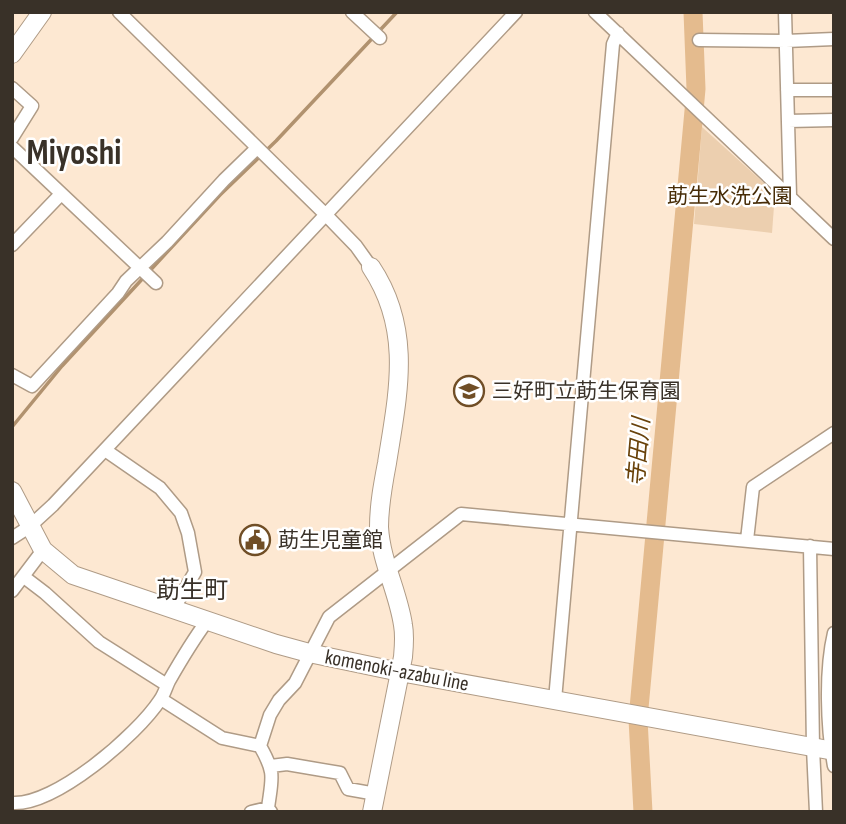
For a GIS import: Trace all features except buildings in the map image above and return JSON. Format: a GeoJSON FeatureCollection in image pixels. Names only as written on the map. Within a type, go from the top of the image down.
{"type":"FeatureCollection","features":[{"type":"Feature","properties":{"kind":"main road"},"geometry":{"type":"LineString","coordinates":[[12,54],[42,12]]}},
{"type":"Feature","properties":{"kind":"main road"},"geometry":{"type":"LineString","coordinates":[[371,267],[390,304],[400,354],[398,391],[380,513],[380,541],[403,623],[404,646],[374,803]]}},
{"type":"Feature","properties":{"kind":"main road","name":"komenoki-azabu line"},"geometry":{"type":"LineString","coordinates":[[12,491],[43,550],[65,569],[81,579],[207,621],[309,653],[813,748],[833,756]]}},
{"type":"Feature","properties":{"kind":"street"},"geometry":{"type":"LineString","coordinates":[[118,12],[326,215],[356,246],[371,267]]}},
{"type":"Feature","properties":{"kind":"street"},"geometry":{"type":"LineString","coordinates":[[352,12],[380,38]]}},
{"type":"Feature","properties":{"kind":"street"},"geometry":{"type":"LineString","coordinates":[[12,538],[29,527],[105,450],[516,12]]}},
{"type":"Feature","properties":{"kind":"street"},"geometry":{"type":"LineString","coordinates":[[595,12],[834,239]]}},
{"type":"Feature","properties":{"kind":"street"},"geometry":{"type":"LineString","coordinates":[[785,12],[790,196]]}},
{"type":"Feature","properties":{"kind":"street"},"geometry":{"type":"LineString","coordinates":[[555,700],[613,44],[618,33]]}},
{"type":"Feature","properties":{"kind":"street"},"geometry":{"type":"LineString","coordinates":[[699,40],[786,41],[834,38]]}},
{"type":"Feature","properties":{"kind":"street"},"geometry":{"type":"LineString","coordinates":[[12,88],[32,106],[12,138]]}},
{"type":"Feature","properties":{"kind":"street"},"geometry":{"type":"LineString","coordinates":[[788,90],[834,90]]}},
{"type":"Feature","properties":{"kind":"street"},"geometry":{"type":"LineString","coordinates":[[788,121],[834,120]]}},
{"type":"Feature","properties":{"kind":"street"},"geometry":{"type":"LineString","coordinates":[[12,147],[155,282]]}},
{"type":"Feature","properties":{"kind":"street"},"geometry":{"type":"LineString","coordinates":[[12,375],[32,386],[257,148]]}},
{"type":"Feature","properties":{"kind":"street"},"geometry":{"type":"LineString","coordinates":[[12,245],[61,194]]}},
{"type":"Feature","properties":{"kind":"street"},"geometry":{"type":"LineString","coordinates":[[747,540],[753,487],[834,433]]}},
{"type":"Feature","properties":{"kind":"street"},"geometry":{"type":"LineString","coordinates":[[105,450],[160,488],[181,513],[188,533],[195,572],[173,610]]}},
{"type":"Feature","properties":{"kind":"street"},"geometry":{"type":"LineString","coordinates":[[251,812],[269,810],[271,766],[260,746],[270,715],[279,700],[296,683],[309,653],[333,613],[461,514],[834,549]]}},
{"type":"Feature","properties":{"kind":"street"},"geometry":{"type":"LineString","coordinates":[[810,546],[816,812]]}},
{"type":"Feature","properties":{"kind":"street"},"geometry":{"type":"LineString","coordinates":[[12,591],[43,550]]}},
{"type":"Feature","properties":{"kind":"street"},"geometry":{"type":"LineString","coordinates":[[23,577],[45,593],[99,642],[167,685]]}},
{"type":"Feature","properties":{"kind":"street"},"geometry":{"type":"LineString","coordinates":[[17,806],[64,786],[99,762],[131,734],[161,699],[184,654],[207,621]]}},
{"type":"Feature","properties":{"kind":"street"},"geometry":{"type":"LineString","coordinates":[[833,756],[829,739],[828,680],[834,632]]}},
{"type":"Feature","properties":{"kind":"street"},"geometry":{"type":"LineString","coordinates":[[161,699],[222,738],[260,746]]}},
{"type":"Feature","properties":{"kind":"street"},"geometry":{"type":"LineString","coordinates":[[271,766],[287,764],[340,773],[348,789],[374,803]]}},
{"type":"Feature","properties":{"kind":"green space","name":"莇生水洗公園"},"geometry":{"type":"Polygon","coordinates":[[[702,127],[775,193],[772,233],[694,224],[702,127]]]}},
{"type":"Feature","properties":{"kind":"waterway"},"geometry":{"type":"LineString","coordinates":[[12,427],[62,366],[220,195],[276,141],[397,12]]}},
{"type":"Feature","properties":{"kind":"waterway","name":"寺田川"},"geometry":{"type":"LineString","coordinates":[[643,812],[638,719],[696,89],[693,12]]}},
{"type":"Feature","properties":{"kind":"place","name":"三好町立莇生保育園"},"geometry":{"type":"Point","coordinates":[469,391]}},
{"type":"Feature","properties":{"kind":"place","name":"莇生児童館"},"geometry":{"type":"Point","coordinates":[255,540]}},
{"type":"Feature","properties":{"kind":"district","name":"Miyoshi"},"geometry":{"type":"Point","coordinates":[74,152]}},
{"type":"Feature","properties":{"kind":"district","name":"莇生町"},"geometry":{"type":"Point","coordinates":[192,590]}}]}
